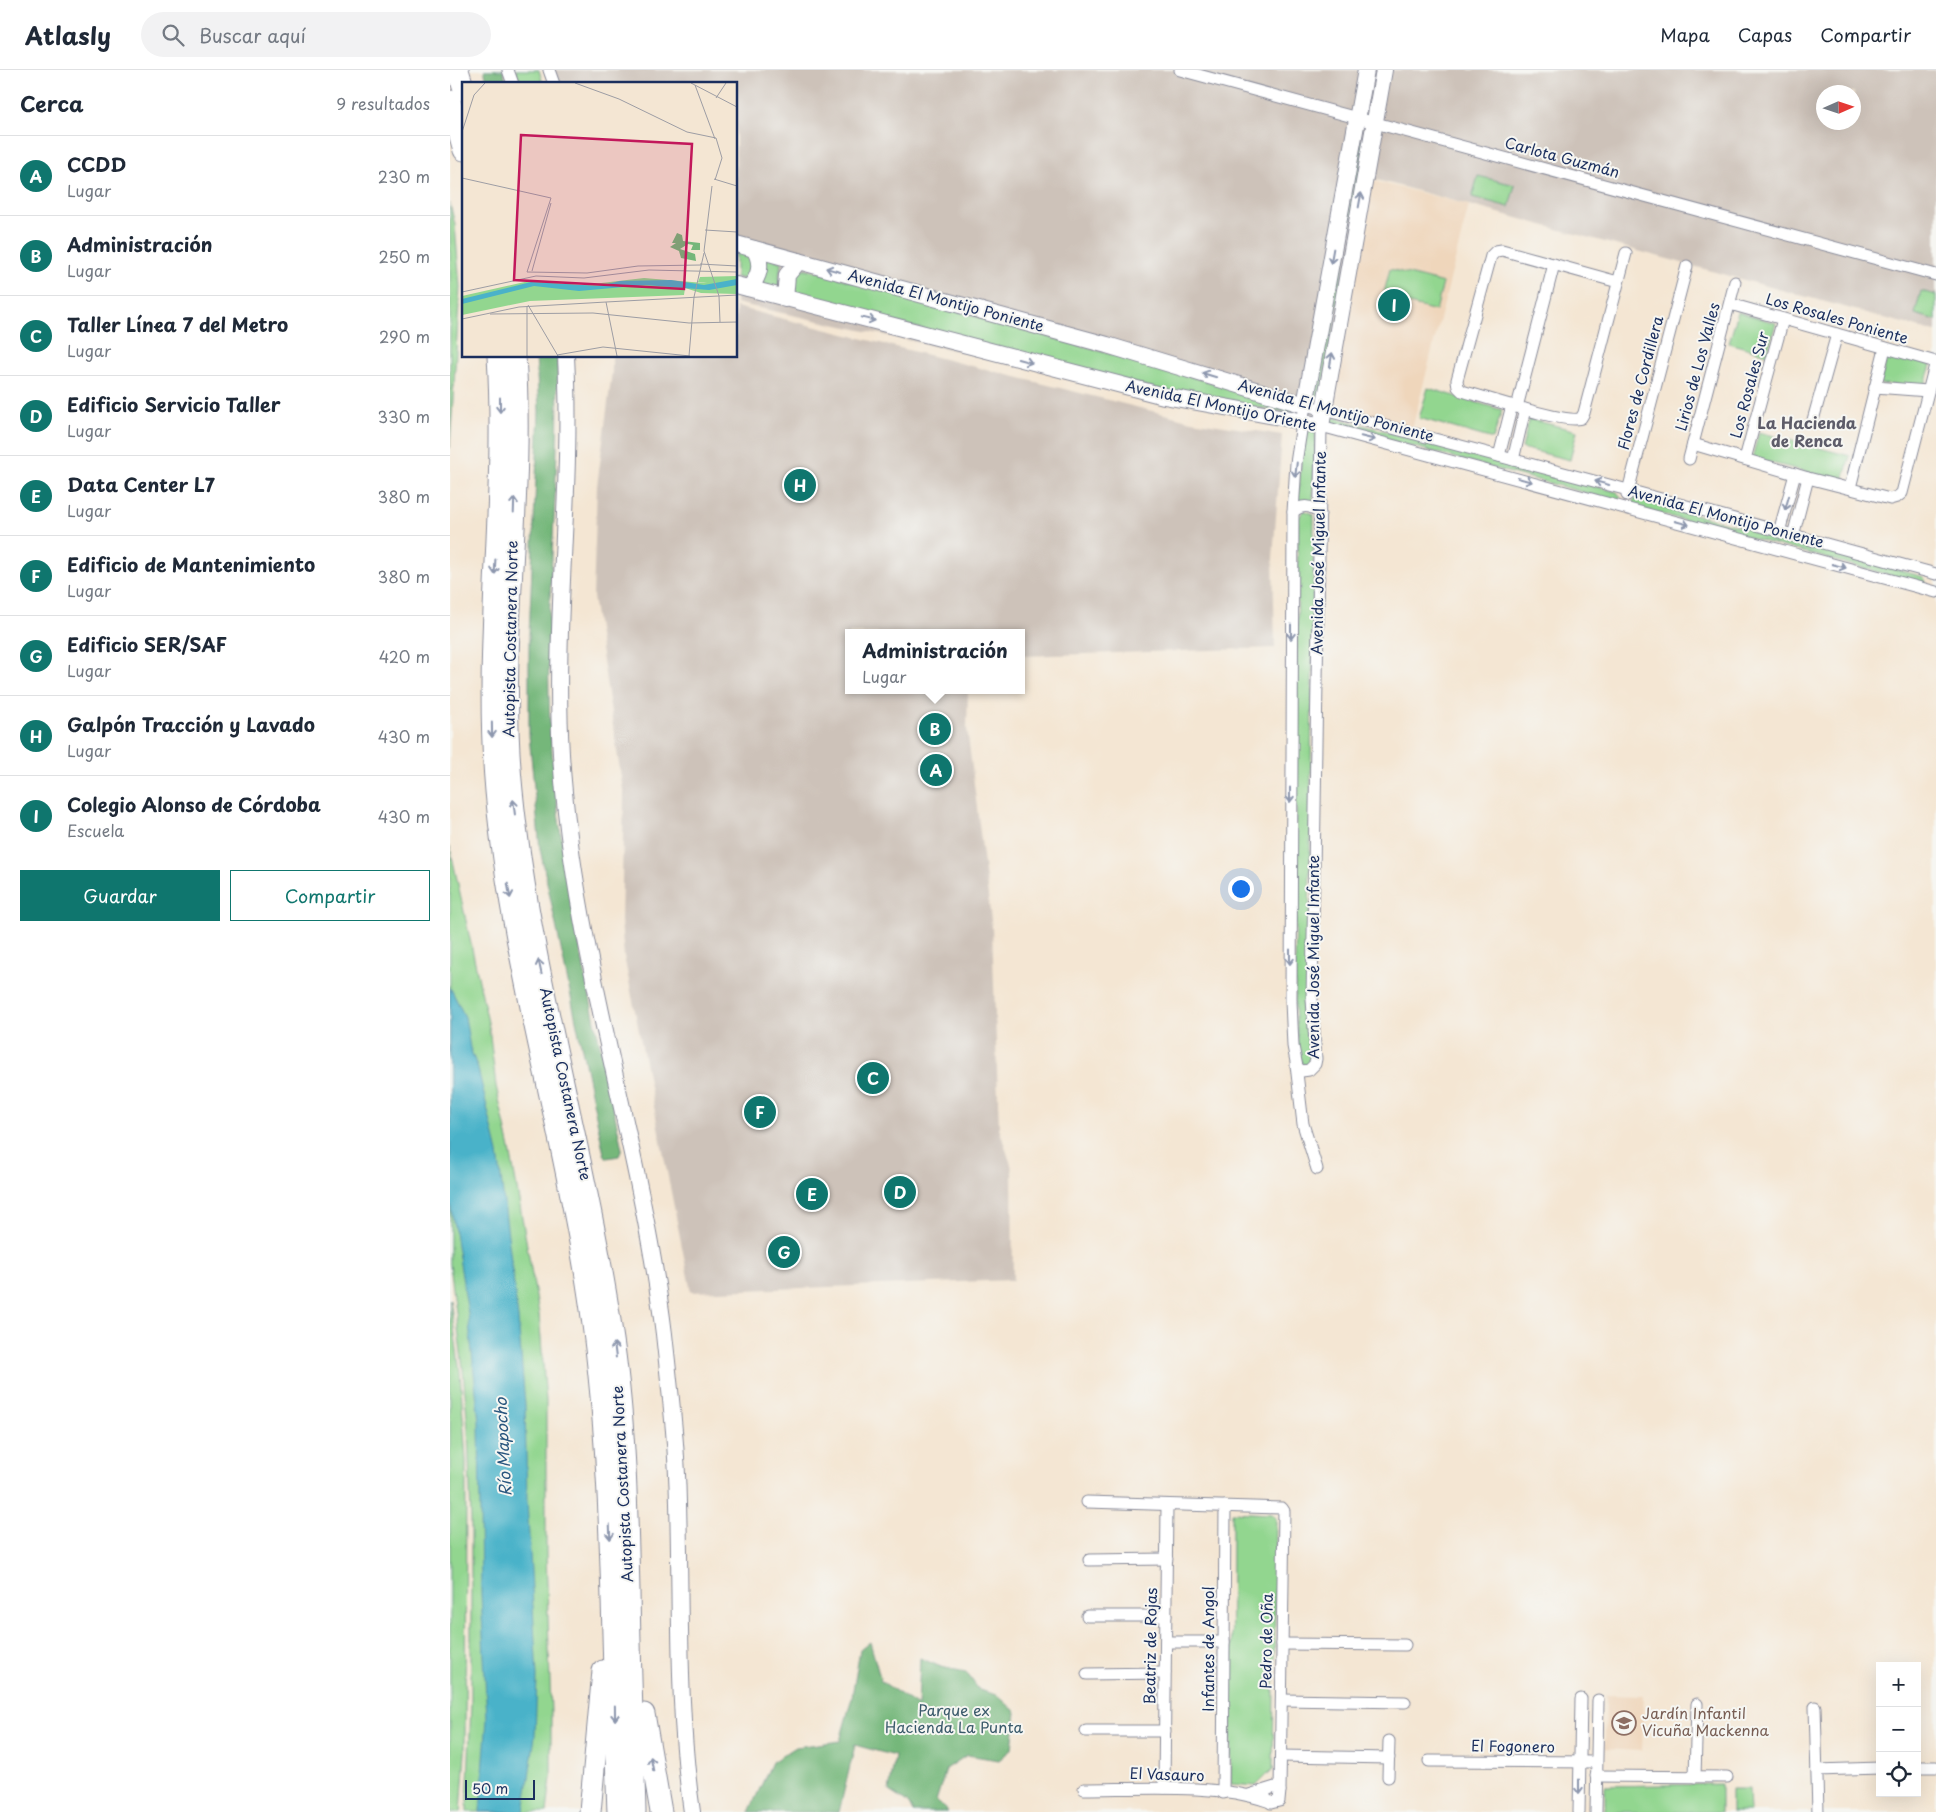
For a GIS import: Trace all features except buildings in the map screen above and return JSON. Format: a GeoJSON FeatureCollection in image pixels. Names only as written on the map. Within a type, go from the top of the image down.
{"type":"FeatureCollection","features":[{"type":"Feature","properties":{"kind":"highway"},"geometry":{"type":"LineString","coordinates":[[458,70],[462,83]]}},
{"type":"Feature","properties":{"kind":"highway"},"geometry":{"type":"LineString","coordinates":[[450,101],[462,143]]}},
{"type":"Feature","properties":{"kind":"highway","name":"Autopista Costanera Norte"},"geometry":{"type":"LineString","coordinates":[[498,358],[500,470],[491,661],[492,745],[497,799],[514,920],[557,1124],[587,1283],[600,1373],[620,1582],[635,1812]]}},
{"type":"Feature","properties":{"kind":"highway","name":"Autopista Costanera Norte"},"geometry":{"type":"LineString","coordinates":[[515,358],[517,437],[507,704],[511,788],[531,925],[593,1219],[612,1331],[623,1442],[618,1812]]}},
{"type":"Feature","properties":{"kind":"highway"},"geometry":{"type":"LineString","coordinates":[[590,1812],[596,1762],[607,1609],[620,1582]]}},
{"type":"Feature","properties":{"kind":"highway"},"geometry":{"type":"LineString","coordinates":[[620,1582],[661,1812]]}},
{"type":"Feature","properties":{"kind":"street"},"geometry":{"type":"LineString","coordinates":[[508,70],[512,82]]}},
{"type":"Feature","properties":{"kind":"street","name":"Carlota Guzmán"},"geometry":{"type":"LineString","coordinates":[[1180,70],[1936,275]]}},
{"type":"Feature","properties":{"kind":"street","name":"Avenida José Miguel Infante"},"geometry":{"type":"LineString","coordinates":[[1366,70],[1302,421],[1292,512],[1290,992],[1296,1065],[1302,1070],[1309,1070],[1316,1059],[1312,999],[1321,426],[1384,70]]}},
{"type":"Feature","properties":{"kind":"street","name":"Avenida El Montijo Poniente"},"geometry":{"type":"LineString","coordinates":[[738,245],[1107,345],[1305,405],[1323,408],[1793,536],[1935,572]]}},
{"type":"Feature","properties":{"kind":"street"},"geometry":{"type":"LineString","coordinates":[[742,287],[754,281],[760,269],[759,259],[754,249]]}},
{"type":"Feature","properties":{"kind":"street"},"geometry":{"type":"LineString","coordinates":[[1618,282],[1502,250],[1496,251],[1491,256],[1457,380],[1458,387],[1462,391],[1574,421],[1583,416],[1626,253]]}},
{"type":"Feature","properties":{"kind":"street"},"geometry":{"type":"LineString","coordinates":[[785,299],[787,275],[799,261]]}},
{"type":"Feature","properties":{"kind":"street"},"geometry":{"type":"LineString","coordinates":[[1499,456],[1518,407],[1554,264]]}},
{"type":"Feature","properties":{"kind":"street","name":"Flores de Cordillera"},"geometry":{"type":"LineString","coordinates":[[1623,507],[1687,266]]}},
{"type":"Feature","properties":{"kind":"street","name":"Lirios de Los Valles"},"geometry":{"type":"LineString","coordinates":[[1689,458],[1735,282]]}},
{"type":"Feature","properties":{"kind":"street","name":"Avenida El Montijo Oriente"},"geometry":{"type":"LineString","coordinates":[[742,287],[1164,396],[1302,421],[1933,592]]}},
{"type":"Feature","properties":{"kind":"street","name":"Los Rosales Poniente"},"geometry":{"type":"LineString","coordinates":[[1730,304],[1936,362]]}},
{"type":"Feature","properties":{"kind":"street","name":"Los Rosales Sur"},"geometry":{"type":"LineString","coordinates":[[1745,459],[1783,319]]}},
{"type":"Feature","properties":{"kind":"street"},"geometry":{"type":"LineString","coordinates":[[1813,420],[1837,334]]}},
{"type":"Feature","properties":{"kind":"street"},"geometry":{"type":"LineString","coordinates":[[1850,488],[1885,348]]}},
{"type":"Feature","properties":{"kind":"street"},"geometry":{"type":"LineString","coordinates":[[566,358],[568,443],[558,650],[561,754],[566,810],[585,936],[646,1224],[664,1332],[678,1497],[685,1733],[692,1812]]}},
{"type":"Feature","properties":{"kind":"street"},"geometry":{"type":"LineString","coordinates":[[1693,444],[1808,478],[1890,499],[1897,497],[1902,493],[1936,362]]}},
{"type":"Feature","properties":{"kind":"street"},"geometry":{"type":"LineString","coordinates":[[1875,387],[1928,391]]}},
{"type":"Feature","properties":{"kind":"street"},"geometry":{"type":"LineString","coordinates":[[1513,460],[1518,407]]}},
{"type":"Feature","properties":{"kind":"street"},"geometry":{"type":"LineString","coordinates":[[1779,532],[1795,474]]}},
{"type":"Feature","properties":{"kind":"street"},"geometry":{"type":"LineString","coordinates":[[1793,536],[1808,478]]}},
{"type":"Feature","properties":{"kind":"street"},"geometry":{"type":"LineString","coordinates":[[1292,512],[1307,506],[1320,514]]}},
{"type":"Feature","properties":{"kind":"street"},"geometry":{"type":"LineString","coordinates":[[1933,592],[1935,572]]}},
{"type":"Feature","properties":{"kind":"street"},"geometry":{"type":"LineString","coordinates":[[1296,1065],[1303,1124],[1317,1169]]}},
{"type":"Feature","properties":{"kind":"street"},"geometry":{"type":"LineString","coordinates":[[1087,1502],[1225,1506]]}},
{"type":"Feature","properties":{"kind":"street","name":"Beatriz de Rojas"},"geometry":{"type":"LineString","coordinates":[[1164,1788],[1167,1505]]}},
{"type":"Feature","properties":{"kind":"street","name":"Pedro de Oña"},"geometry":{"type":"LineString","coordinates":[[1225,1506],[1282,1508],[1284,1512],[1281,1756],[1280,1776],[1272,1797],[1280,1812]]}},
{"type":"Feature","properties":{"kind":"street","name":"Infantes de Angol"},"geometry":{"type":"LineString","coordinates":[[1223,1792],[1225,1506]]}},
{"type":"Feature","properties":{"kind":"street"},"geometry":{"type":"LineString","coordinates":[[1089,1560],[1167,1559]]}},
{"type":"Feature","properties":{"kind":"street"},"geometry":{"type":"LineString","coordinates":[[1087,1616],[1166,1616]]}},
{"type":"Feature","properties":{"kind":"street"},"geometry":{"type":"LineString","coordinates":[[1166,1642],[1224,1642]]}},
{"type":"Feature","properties":{"kind":"street"},"geometry":{"type":"LineString","coordinates":[[1282,1644],[1406,1645]]}},
{"type":"Feature","properties":{"kind":"street"},"geometry":{"type":"LineString","coordinates":[[1086,1674],[1165,1673]]}},
{"type":"Feature","properties":{"kind":"street"},"geometry":{"type":"LineString","coordinates":[[1580,1812],[1581,1699]]}},
{"type":"Feature","properties":{"kind":"street"},"geometry":{"type":"LineString","coordinates":[[1282,1700],[1404,1702]]}},
{"type":"Feature","properties":{"kind":"street"},"geometry":{"type":"LineString","coordinates":[[1596,1812],[1598,1700]]}},
{"type":"Feature","properties":{"kind":"street"},"geometry":{"type":"LineString","coordinates":[[1696,1777],[1697,1704]]}},
{"type":"Feature","properties":{"kind":"street"},"geometry":{"type":"LineString","coordinates":[[1815,1707],[1818,1812]]}},
{"type":"Feature","properties":{"kind":"street"},"geometry":{"type":"LineString","coordinates":[[1086,1731],[1165,1731]]}},
{"type":"Feature","properties":{"kind":"street"},"geometry":{"type":"LineString","coordinates":[[685,1733],[702,1812]]}},
{"type":"Feature","properties":{"kind":"street"},"geometry":{"type":"LineString","coordinates":[[1388,1778],[1389,1741]]}},
{"type":"Feature","properties":{"kind":"street"},"geometry":{"type":"LineString","coordinates":[[1281,1756],[1389,1758]]}},
{"type":"Feature","properties":{"kind":"street","name":"El Fogonero"},"geometry":{"type":"LineString","coordinates":[[1429,1761],[1596,1762]]}},
{"type":"Feature","properties":{"kind":"street"},"geometry":{"type":"LineString","coordinates":[[1921,1767],[1936,1767]]}},
{"type":"Feature","properties":{"kind":"street"},"geometry":{"type":"LineString","coordinates":[[1817,1770],[1876,1768]]}},
{"type":"Feature","properties":{"kind":"street"},"geometry":{"type":"LineString","coordinates":[[1596,1776],[1727,1778]]}},
{"type":"Feature","properties":{"kind":"street","name":"El Vasauro"},"geometry":{"type":"LineString","coordinates":[[1084,1789],[1164,1788],[1272,1797]]}},
{"type":"Feature","properties":{"kind":"shaded area"},"geometry":{"type":"Polygon","coordinates":[[[552,70],[1936,70],[1936,332],[1366,177],[1321,430],[738,303],[738,82],[555,82],[552,70]]]}},
{"type":"Feature","properties":{"kind":"shaded area"},"geometry":{"type":"Polygon","coordinates":[[[1365,179],[1469,205],[1412,429],[1328,406],[1365,179]]]}},
{"type":"Feature","properties":{"kind":"shaded area"},"geometry":{"type":"Polygon","coordinates":[[[738,308],[1192,421],[1282,435],[1273,558],[1275,648],[1025,656],[1025,629],[845,629],[845,694],[968,694],[967,728],[992,928],[999,1128],[1012,1168],[1013,1280],[691,1292],[624,956],[621,921],[624,796],[593,597],[597,486],[612,372],[612,358],[738,358],[738,308]]]}},
{"type":"Feature","properties":{"kind":"shaded area","name":"Jardín Infantil Vicuña Mackenna"},"geometry":{"type":"Polygon","coordinates":[[[1606,1695],[1644,1696],[1642,1751],[1605,1749],[1606,1695]]]}},
{"type":"Feature","properties":{"kind":"green space"},"geometry":{"type":"Polygon","coordinates":[[[484,70],[503,70],[506,82],[487,82],[484,70]]]}},
{"type":"Feature","properties":{"kind":"green space"},"geometry":{"type":"Polygon","coordinates":[[[516,70],[539,70],[542,82],[519,82],[516,70]]]}},
{"type":"Feature","properties":{"kind":"green space"},"geometry":{"type":"Polygon","coordinates":[[[1361,140],[1365,141],[1321,397],[1317,400],[1313,399],[1361,140]]]}},
{"type":"Feature","properties":{"kind":"green space"},"geometry":{"type":"Polygon","coordinates":[[[1478,176],[1515,185],[1509,207],[1472,197],[1478,176]]]}},
{"type":"Feature","properties":{"kind":"green space"},"geometry":{"type":"Polygon","coordinates":[[[450,203],[455,225],[460,287],[450,448],[450,203]]]}},
{"type":"Feature","properties":{"kind":"green space"},"geometry":{"type":"Polygon","coordinates":[[[738,248],[752,251],[751,274],[745,279],[738,277],[738,248]]]}},
{"type":"Feature","properties":{"kind":"green space"},"geometry":{"type":"Polygon","coordinates":[[[766,257],[781,262],[778,287],[762,284],[766,257]]]}},
{"type":"Feature","properties":{"kind":"green space"},"geometry":{"type":"Polygon","coordinates":[[[796,269],[807,269],[1298,407],[1299,414],[1181,395],[798,297],[790,288],[796,269]]]}},
{"type":"Feature","properties":{"kind":"green space"},"geometry":{"type":"Polygon","coordinates":[[[1390,269],[1443,283],[1436,311],[1383,297],[1390,269]]]}},
{"type":"Feature","properties":{"kind":"green space"},"geometry":{"type":"Polygon","coordinates":[[[1921,291],[1936,295],[1936,320],[1915,314],[1921,291]]]}},
{"type":"Feature","properties":{"kind":"green space"},"geometry":{"type":"Polygon","coordinates":[[[1738,312],[1776,323],[1767,354],[1729,343],[1738,312]]]}},
{"type":"Feature","properties":{"kind":"green space"},"geometry":{"type":"Polygon","coordinates":[[[1888,353],[1931,365],[1924,387],[1880,384],[1888,353]]]}},
{"type":"Feature","properties":{"kind":"green space"},"geometry":{"type":"Polygon","coordinates":[[[536,358],[557,358],[557,451],[549,642],[551,738],[555,790],[570,893],[579,945],[622,1149],[619,1156],[607,1158],[604,1154],[540,849],[529,735],[529,635],[539,411],[536,358]]]}},
{"type":"Feature","properties":{"kind":"green space"},"geometry":{"type":"Polygon","coordinates":[[[1428,388],[1502,410],[1493,439],[1419,418],[1428,388]]]}},
{"type":"Feature","properties":{"kind":"green space"},"geometry":{"type":"Polygon","coordinates":[[[1328,416],[1617,492],[1621,498],[1616,501],[1329,424],[1328,416]]]}},
{"type":"Feature","properties":{"kind":"green space"},"geometry":{"type":"Polygon","coordinates":[[[1529,419],[1577,431],[1570,460],[1522,448],[1529,419]]]}},
{"type":"Feature","properties":{"kind":"green space"},"geometry":{"type":"Polygon","coordinates":[[[1314,431],[1316,435],[1313,500],[1298,501],[1303,433],[1314,431]]]}},
{"type":"Feature","properties":{"kind":"green space"},"geometry":{"type":"Polygon","coordinates":[[[1759,432],[1850,456],[1843,481],[1752,458],[1759,432]]]}},
{"type":"Feature","properties":{"kind":"green space"},"geometry":{"type":"Polygon","coordinates":[[[1635,498],[1924,577],[1926,583],[1923,584],[1635,507],[1632,504],[1635,498]]]}},
{"type":"Feature","properties":{"kind":"green space"},"geometry":{"type":"Polygon","coordinates":[[[1304,510],[1314,515],[1308,1025],[1311,1060],[1309,1064],[1303,1065],[1299,1057],[1295,1007],[1298,519],[1304,510]]]}},
{"type":"Feature","properties":{"kind":"green space"},"geometry":{"type":"Polygon","coordinates":[[[450,847],[489,1027],[496,1086],[510,1149],[539,1314],[546,1401],[546,1552],[551,1713],[551,1777],[547,1812],[467,1812],[471,1703],[471,1519],[468,1430],[463,1369],[450,1264],[450,847]]]}},
{"type":"Feature","properties":{"kind":"green space"},"geometry":{"type":"Polygon","coordinates":[[[450,1299],[460,1372],[466,1461],[465,1753],[461,1812],[450,1812],[450,1299]]]}},
{"type":"Feature","properties":{"kind":"green space"},"geometry":{"type":"Polygon","coordinates":[[[1232,1512],[1271,1514],[1276,1518],[1273,1769],[1256,1786],[1231,1784],[1232,1512]]]}},
{"type":"Feature","properties":{"kind":"green space","name":"Parque ex Hacienda La Punta"},"geometry":{"type":"Polygon","coordinates":[[[870,1642],[881,1681],[918,1706],[920,1658],[941,1667],[966,1672],[979,1690],[997,1695],[1016,1712],[1012,1749],[999,1760],[967,1755],[946,1769],[936,1801],[948,1812],[913,1812],[909,1804],[889,1791],[895,1756],[855,1745],[839,1812],[749,1812],[772,1762],[796,1747],[840,1741],[852,1697],[860,1650],[870,1642]]]}},
{"type":"Feature","properties":{"kind":"green space"},"geometry":{"type":"Polygon","coordinates":[[[1721,1784],[1721,1812],[1605,1812],[1605,1786],[1721,1784]]]}},
{"type":"Feature","properties":{"kind":"green space"},"geometry":{"type":"Polygon","coordinates":[[[1731,1789],[1749,1789],[1750,1812],[1731,1812],[1731,1789]]]}},
{"type":"Feature","properties":{"kind":"water","name":"Río Mapocho"},"geometry":{"type":"Polygon","coordinates":[[[450,987],[465,1017],[470,1048],[478,1069],[498,1153],[518,1318],[525,1405],[527,1501],[537,1677],[535,1736],[524,1812],[480,1812],[487,1719],[481,1594],[479,1422],[468,1313],[450,1202],[450,987]]]}},
{"type":"Feature","properties":{"kind":"place","name":"Colegio Alonso de Córdoba"},"geometry":{"type":"Point","coordinates":[1394,305]}},
{"type":"Feature","properties":{"kind":"place","name":"Galpón Tracción y Lavado"},"geometry":{"type":"Point","coordinates":[800,485]}},
{"type":"Feature","properties":{"kind":"place","name":"Administración"},"geometry":{"type":"Point","coordinates":[935,729]}},
{"type":"Feature","properties":{"kind":"place","name":"CCDD"},"geometry":{"type":"Point","coordinates":[936,770]}},
{"type":"Feature","properties":{"kind":"place","name":"Taller Línea 7 del Metro"},"geometry":{"type":"Point","coordinates":[873,1078]}},
{"type":"Feature","properties":{"kind":"place","name":"Edificio de Mantenimiento"},"geometry":{"type":"Point","coordinates":[760,1112]}},
{"type":"Feature","properties":{"kind":"place","name":"Edificio Servicio Taller"},"geometry":{"type":"Point","coordinates":[900,1192]}},
{"type":"Feature","properties":{"kind":"place","name":"Data Center L7"},"geometry":{"type":"Point","coordinates":[812,1194]}},
{"type":"Feature","properties":{"kind":"place","name":"Edificio SER/SAF"},"geometry":{"type":"Point","coordinates":[784,1252]}},
{"type":"Feature","properties":{"kind":"place","name":"Jardín Infantil Vicuña Mackenna"},"geometry":{"type":"Point","coordinates":[1624,1723]}},
{"type":"Feature","properties":{"kind":"district","name":"La Hacienda de Renca"},"geometry":{"type":"Point","coordinates":[1807,432]}}]}
